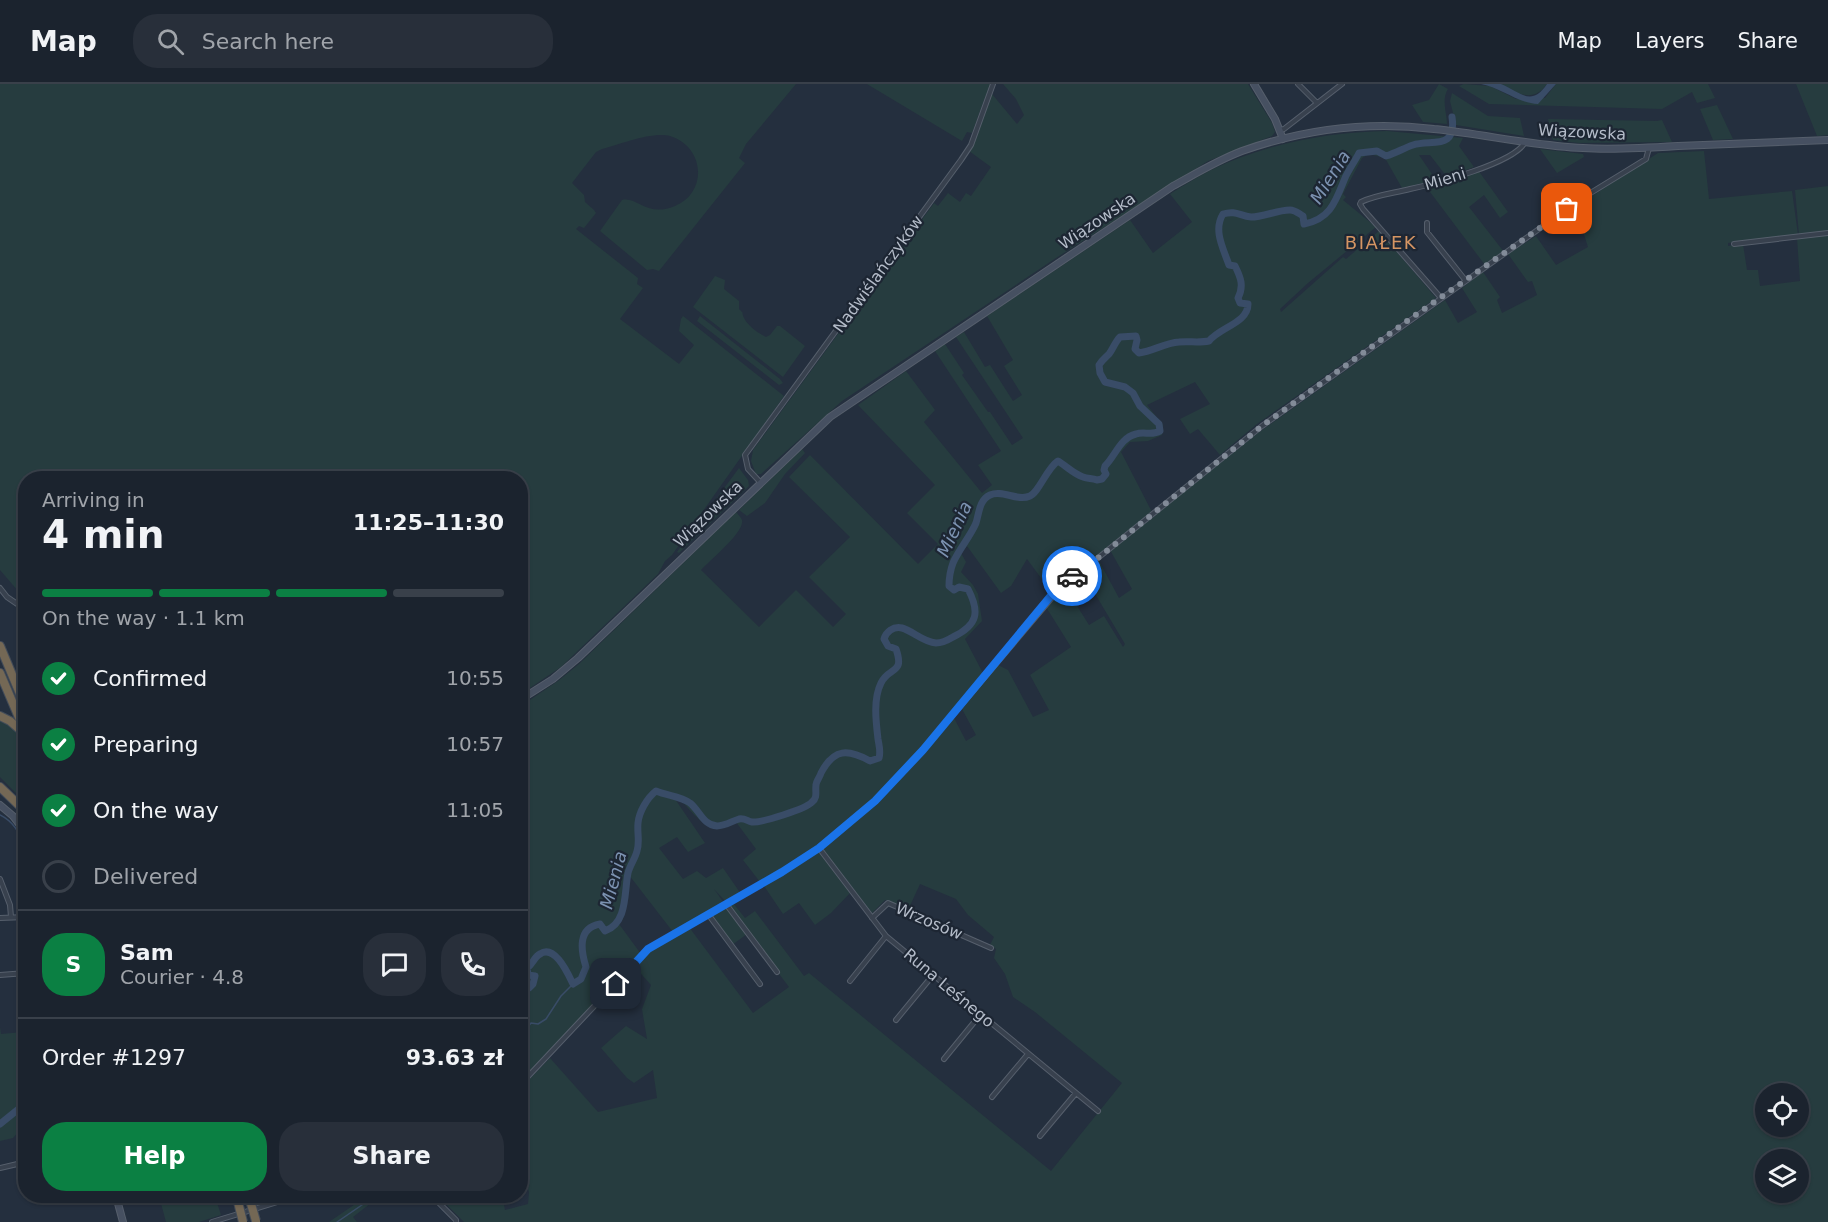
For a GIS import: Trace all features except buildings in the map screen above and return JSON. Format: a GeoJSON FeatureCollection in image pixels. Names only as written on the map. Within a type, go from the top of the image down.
{"type":"FeatureCollection","features":[{"type":"Feature","properties":{"kind":"highway"},"geometry":{"type":"LineString","coordinates":[[0,646],[18,688]]}},
{"type":"Feature","properties":{"kind":"highway"},"geometry":{"type":"LineString","coordinates":[[0,672],[18,715]]}},
{"type":"Feature","properties":{"kind":"highway"},"geometry":{"type":"LineString","coordinates":[[0,716],[18,728]]}},
{"type":"Feature","properties":{"kind":"highway"},"geometry":{"type":"LineString","coordinates":[[0,781],[18,798]]}},
{"type":"Feature","properties":{"kind":"highway"},"geometry":{"type":"LineString","coordinates":[[0,787],[18,804]]}},
{"type":"Feature","properties":{"kind":"highway"},"geometry":{"type":"LineString","coordinates":[[238,1203],[243,1222]]}},
{"type":"Feature","properties":{"kind":"highway"},"geometry":{"type":"LineString","coordinates":[[251,1203],[256,1221]]}},
{"type":"Feature","properties":{"kind":"main road"},"geometry":{"type":"LineString","coordinates":[[1254,84],[1283,139]]}},
{"type":"Feature","properties":{"kind":"main road","name":"Wiązowska"},"geometry":{"type":"LineString","coordinates":[[528,695],[553,679],[578,658],[811,433],[849,404],[1173,186],[1241,152],[1319,131],[1354,127],[1410,126],[1582,148],[1649,148],[1828,140]]}},
{"type":"Feature","properties":{"kind":"main road"},"geometry":{"type":"LineString","coordinates":[[0,805],[18,823]]}},
{"type":"Feature","properties":{"kind":"main road"},"geometry":{"type":"LineString","coordinates":[[118,1203],[123,1222]]}},
{"type":"Feature","properties":{"kind":"street","name":"Nadwiślańczyków"},"geometry":{"type":"LineString","coordinates":[[760,482],[748,469],[745,455],[961,160],[970,145],[993,84]]}},
{"type":"Feature","properties":{"kind":"street"},"geometry":{"type":"LineString","coordinates":[[1298,84],[1317,103]]}},
{"type":"Feature","properties":{"kind":"street"},"geometry":{"type":"LineString","coordinates":[[1280,130],[1342,84]]}},
{"type":"Feature","properties":{"kind":"street","name":"Mieni"},"geometry":{"type":"LineString","coordinates":[[1441,298],[1360,204],[1362,201],[1442,181],[1487,166],[1509,157],[1521,149],[1525,142]]}},
{"type":"Feature","properties":{"kind":"street"},"geometry":{"type":"LineString","coordinates":[[528,1076],[648,949],[782,872],[819,848],[875,801],[923,750],[1067,580],[1093,562],[1262,426],[1584,197],[1646,159],[1649,148]]}},
{"type":"Feature","properties":{"kind":"street"},"geometry":{"type":"LineString","coordinates":[[1427,223],[1427,232],[1466,281]]}},
{"type":"Feature","properties":{"kind":"street"},"geometry":{"type":"LineString","coordinates":[[1734,243],[1828,233]]}},
{"type":"Feature","properties":{"kind":"street"},"geometry":{"type":"LineString","coordinates":[[0,588],[7,597],[18,605]]}},
{"type":"Feature","properties":{"kind":"street","name":"Runa Leśnego"},"geometry":{"type":"LineString","coordinates":[[819,848],[886,936],[1098,1111]]}},
{"type":"Feature","properties":{"kind":"street"},"geometry":{"type":"LineString","coordinates":[[0,879],[8,897],[10,917]]}},
{"type":"Feature","properties":{"kind":"street","name":"Wrzosów"},"geometry":{"type":"LineString","coordinates":[[872,918],[888,903],[991,948]]}},
{"type":"Feature","properties":{"kind":"street"},"geometry":{"type":"LineString","coordinates":[[726,904],[777,972]]}},
{"type":"Feature","properties":{"kind":"street"},"geometry":{"type":"LineString","coordinates":[[708,914],[760,984]]}},
{"type":"Feature","properties":{"kind":"street"},"geometry":{"type":"LineString","coordinates":[[0,918],[18,917]]}},
{"type":"Feature","properties":{"kind":"street"},"geometry":{"type":"LineString","coordinates":[[850,981],[886,936]]}},
{"type":"Feature","properties":{"kind":"street"},"geometry":{"type":"LineString","coordinates":[[0,975],[18,974]]}},
{"type":"Feature","properties":{"kind":"street"},"geometry":{"type":"LineString","coordinates":[[896,1020],[933,975]]}},
{"type":"Feature","properties":{"kind":"street"},"geometry":{"type":"LineString","coordinates":[[944,1059],[980,1015]]}},
{"type":"Feature","properties":{"kind":"street"},"geometry":{"type":"LineString","coordinates":[[992,1097],[1028,1054]]}},
{"type":"Feature","properties":{"kind":"street"},"geometry":{"type":"LineString","coordinates":[[1040,1136],[1076,1093]]}},
{"type":"Feature","properties":{"kind":"street"},"geometry":{"type":"LineString","coordinates":[[0,1168],[18,1163]]}},
{"type":"Feature","properties":{"kind":"street"},"geometry":{"type":"LineString","coordinates":[[212,1222],[274,1203]]}},
{"type":"Feature","properties":{"kind":"street"},"geometry":{"type":"LineString","coordinates":[[439,1203],[456,1222]]}},
{"type":"Feature","properties":{"kind":"green space"},"geometry":{"type":"Polygon","coordinates":[[[0,84],[796,84],[746,144],[739,158],[745,163],[659,271],[647,270],[600,231],[622,200],[633,201],[657,210],[675,206],[686,199],[693,191],[698,170],[696,159],[690,150],[682,142],[663,135],[627,141],[596,152],[572,183],[584,195],[585,202],[596,213],[584,228],[579,226],[576,229],[638,278],[637,284],[643,288],[620,319],[679,364],[694,345],[679,331],[683,316],[784,396],[658,574],[561,667],[528,689],[528,471],[18,471],[18,591],[0,570],[0,84]]]}},
{"type":"Feature","properties":{"kind":"green space"},"geometry":{"type":"Polygon","coordinates":[[[867,84],[990,84],[972,133],[967,132],[962,141],[867,84]]]}},
{"type":"Feature","properties":{"kind":"green space"},"geometry":{"type":"Polygon","coordinates":[[[1003,84],[1248,84],[1275,132],[1272,136],[1208,161],[1056,258],[842,401],[761,474],[756,474],[751,461],[753,450],[934,203],[938,206],[948,193],[960,202],[966,193],[971,196],[991,167],[969,151],[992,94],[1017,124],[1024,115],[1016,99],[1003,84]]]}},
{"type":"Feature","properties":{"kind":"green space"},"geometry":{"type":"Polygon","coordinates":[[[1439,84],[1448,89],[1445,102],[1447,124],[1423,122],[1412,105],[1429,100],[1439,84]]]}},
{"type":"Feature","properties":{"kind":"green space"},"geometry":{"type":"Polygon","coordinates":[[[1464,84],[1490,86],[1516,99],[1545,98],[1556,84],[1708,84],[1715,98],[1697,103],[1692,92],[1662,109],[1489,104],[1459,86],[1464,84]]]}},
{"type":"Feature","properties":{"kind":"green space"},"geometry":{"type":"Polygon","coordinates":[[[1500,84],[1547,84],[1537,93],[1525,95],[1500,84]]]}},
{"type":"Feature","properties":{"kind":"green space"},"geometry":{"type":"Polygon","coordinates":[[[1796,84],[1828,84],[1828,135],[1817,136],[1796,84]]]}},
{"type":"Feature","properties":{"kind":"green space"},"geometry":{"type":"Polygon","coordinates":[[[1452,93],[1488,116],[1520,118],[1524,136],[1456,125],[1450,101],[1452,93]]]}},
{"type":"Feature","properties":{"kind":"green space"},"geometry":{"type":"Polygon","coordinates":[[[1717,105],[1733,139],[1713,140],[1700,109],[1717,105]]]}},
{"type":"Feature","properties":{"kind":"green space"},"geometry":{"type":"Polygon","coordinates":[[[1548,119],[1662,120],[1672,142],[1579,143],[1553,140],[1548,119]]]}},
{"type":"Feature","properties":{"kind":"green space"},"geometry":{"type":"Polygon","coordinates":[[[1387,131],[1463,138],[1459,146],[1474,167],[1447,177],[1430,155],[1419,155],[1436,180],[1402,188],[1385,158],[1369,154],[1362,158],[1343,194],[1346,197],[1343,200],[1376,227],[1308,283],[1280,309],[1281,312],[1343,257],[1346,259],[1379,231],[1436,298],[1257,424],[1220,455],[1198,429],[1190,434],[1180,419],[1210,404],[1195,382],[1147,405],[1163,425],[1162,435],[1148,441],[1130,442],[1121,452],[1152,512],[1092,560],[1061,581],[1059,579],[1050,590],[1027,559],[1011,586],[1001,593],[967,546],[961,553],[966,562],[961,572],[978,594],[982,621],[965,639],[984,675],[931,739],[873,801],[815,847],[760,882],[743,860],[756,849],[736,822],[722,827],[709,826],[698,819],[680,799],[675,799],[705,843],[688,852],[677,837],[659,848],[683,879],[697,871],[706,878],[723,868],[741,894],[726,902],[714,889],[724,903],[673,932],[629,875],[623,919],[619,924],[641,954],[528,1073],[528,701],[579,664],[736,512],[742,520],[738,532],[701,570],[759,627],[796,590],[833,627],[846,614],[809,577],[850,537],[789,477],[810,455],[918,564],[938,544],[907,513],[935,485],[858,405],[906,371],[935,410],[924,422],[982,493],[992,485],[978,465],[1001,451],[935,351],[945,344],[964,373],[962,375],[1012,445],[1023,438],[956,337],[964,332],[985,367],[990,365],[1013,401],[1022,395],[1004,366],[1013,360],[987,316],[1130,220],[1153,253],[1192,222],[1170,194],[1211,170],[1275,146],[1319,137],[1387,131]]]}},
{"type":"Feature","properties":{"kind":"green space"},"geometry":{"type":"Polygon","coordinates":[[[1540,149],[1583,154],[1584,157],[1557,173],[1540,149]]]}},
{"type":"Feature","properties":{"kind":"green space"},"geometry":{"type":"Polygon","coordinates":[[[1704,151],[1709,199],[1792,191],[1798,235],[1728,243],[1728,246],[1743,244],[1747,270],[1758,270],[1760,286],[1800,281],[1797,238],[1828,235],[1828,1222],[464,1222],[445,1203],[509,1203],[504,1205],[505,1210],[528,1204],[528,1081],[550,1058],[598,1112],[657,1098],[653,1070],[634,1083],[601,1048],[626,1026],[647,1039],[642,1009],[651,985],[635,967],[650,951],[689,927],[753,1013],[789,987],[728,906],[733,903],[745,918],[755,911],[804,976],[809,973],[1051,1171],[1122,1083],[1035,1012],[1013,997],[1005,974],[994,958],[996,949],[990,945],[994,937],[968,915],[956,899],[920,884],[908,910],[885,900],[872,913],[822,848],[876,803],[954,718],[966,741],[976,735],[962,709],[998,665],[1008,670],[1033,717],[1049,710],[1030,675],[1071,647],[1046,607],[1064,585],[1089,625],[1104,616],[1123,647],[1125,644],[1082,572],[1099,561],[1119,598],[1132,589],[1110,550],[1258,433],[1445,300],[1458,323],[1477,312],[1462,288],[1483,272],[1500,297],[1497,300],[1502,313],[1537,295],[1532,281],[1528,282],[1508,254],[1536,236],[1556,265],[1588,247],[1575,207],[1658,153],[1704,151]]]}},
{"type":"Feature","properties":{"kind":"green space"},"geometry":{"type":"Polygon","coordinates":[[[1478,170],[1508,212],[1500,218],[1484,195],[1469,207],[1504,252],[1485,265],[1427,188],[1478,170]]]}},
{"type":"Feature","properties":{"kind":"green space"},"geometry":{"type":"Polygon","coordinates":[[[1828,186],[1828,231],[1799,235],[1795,190],[1828,186]]]}},
{"type":"Feature","properties":{"kind":"green space"},"geometry":{"type":"Polygon","coordinates":[[[715,276],[725,280],[724,289],[739,301],[739,309],[754,329],[766,337],[777,326],[780,326],[805,346],[783,377],[693,307],[715,276]]]}},
{"type":"Feature","properties":{"kind":"green space"},"geometry":{"type":"Polygon","coordinates":[[[700,316],[783,383],[779,385],[697,321],[700,316]]]}},
{"type":"Feature","properties":{"kind":"green space"},"geometry":{"type":"Polygon","coordinates":[[[802,449],[805,453],[785,474],[765,503],[747,516],[739,510],[802,449]]]}},
{"type":"Feature","properties":{"kind":"green space"},"geometry":{"type":"Polygon","coordinates":[[[739,468],[748,480],[749,486],[679,553],[677,552],[739,468]]]}},
{"type":"Feature","properties":{"kind":"green space"},"geometry":{"type":"Polygon","coordinates":[[[0,719],[15,729],[18,735],[18,795],[0,777],[0,719]]]}},
{"type":"Feature","properties":{"kind":"green space"},"geometry":{"type":"Polygon","coordinates":[[[818,851],[850,893],[831,913],[815,925],[799,903],[783,914],[764,886],[818,851]]]}},
{"type":"Feature","properties":{"kind":"green space"},"geometry":{"type":"Polygon","coordinates":[[[726,907],[747,934],[732,945],[711,915],[726,907]]]}},
{"type":"Feature","properties":{"kind":"green space"},"geometry":{"type":"Polygon","coordinates":[[[0,1027],[1,1034],[18,1032],[18,1132],[13,1138],[0,1141],[0,1027]]]}},
{"type":"Feature","properties":{"kind":"green space"},"geometry":{"type":"Polygon","coordinates":[[[161,1203],[217,1203],[221,1215],[199,1222],[166,1222],[161,1203]]]}},
{"type":"Feature","properties":{"kind":"green space"},"geometry":{"type":"Polygon","coordinates":[[[357,1203],[371,1203],[353,1217],[357,1222],[329,1222],[357,1203]]]}},
{"type":"Feature","properties":{"kind":"water"},"geometry":{"type":"Polygon","coordinates":[[[1481,84],[1501,84],[1525,96],[1530,96],[1536,95],[1547,84],[1556,84],[1538,104],[1523,101],[1481,84]]]}},
{"type":"Feature","properties":{"kind":"waterway","name":"Mienia"},"geometry":{"type":"LineString","coordinates":[[528,967],[538,955],[551,953],[556,956],[573,984],[581,979],[586,967],[582,947],[584,935],[593,926],[600,924],[605,931],[618,921],[624,906],[628,873],[638,848],[639,819],[647,801],[656,791],[690,803],[712,825],[723,825],[741,819],[757,822],[793,812],[812,802],[816,796],[816,784],[821,773],[836,755],[855,754],[870,761],[879,758],[876,718],[878,689],[884,678],[899,663],[896,649],[888,646],[884,639],[885,636],[893,629],[902,628],[927,641],[938,643],[968,628],[972,623],[975,611],[972,597],[968,589],[959,587],[954,590],[949,586],[949,577],[953,563],[974,528],[986,497],[995,494],[1020,498],[1030,496],[1058,461],[1080,476],[1102,479],[1106,474],[1105,466],[1126,439],[1139,433],[1160,431],[1159,424],[1140,406],[1133,393],[1125,387],[1105,382],[1100,373],[1099,365],[1120,337],[1136,336],[1135,349],[1139,353],[1174,343],[1209,341],[1239,320],[1247,310],[1248,304],[1240,303],[1238,298],[1241,290],[1240,278],[1235,266],[1229,265],[1220,239],[1219,226],[1223,214],[1235,213],[1251,217],[1292,210],[1303,216],[1304,224],[1321,218],[1339,194],[1359,153],[1377,151],[1386,156],[1420,143],[1447,139],[1451,135],[1452,117]]}},
{"type":"Feature","properties":{"kind":"waterway"},"geometry":{"type":"LineString","coordinates":[[0,815],[8,820],[18,833]]}},
{"type":"Feature","properties":{"kind":"waterway","name":"Mienia"},"geometry":{"type":"LineString","coordinates":[[528,975],[535,976],[533,984],[528,988]]}},
{"type":"Feature","properties":{"kind":"waterway"},"geometry":{"type":"LineString","coordinates":[[528,1027],[531,1023],[538,1024],[546,1019],[561,996],[573,984]]}},
{"type":"Feature","properties":{"kind":"waterway","name":"Mienia"},"geometry":{"type":"LineString","coordinates":[[0,1124],[18,1109]]}},
{"type":"Feature","properties":{"kind":"waterway"},"geometry":{"type":"LineString","coordinates":[[337,1222],[365,1203]]}},
{"type":"Feature","properties":{"kind":"way so far"},"geometry":{"type":"LineString","coordinates":[[1072,576],[1093,562],[1262,426],[1567,209]]}},
{"type":"Feature","properties":{"kind":"district","name":"BIAŁEK"},"geometry":{"type":"Point","coordinates":[1381,242]}},
{"type":"Feature","properties":{"kind":"route"},"geometry":{"type":"LineString","coordinates":[[616,984],[648,949],[760,886],[819,848],[875,801],[923,750],[1054,592],[1072,576]]}}]}
